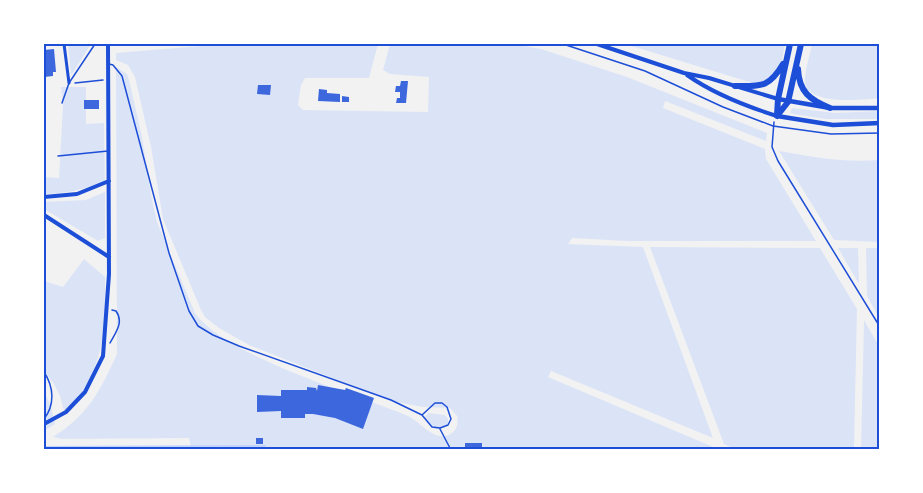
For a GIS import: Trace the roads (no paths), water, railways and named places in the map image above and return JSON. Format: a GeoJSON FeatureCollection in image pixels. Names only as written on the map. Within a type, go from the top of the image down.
{"type":"FeatureCollection","features":[{"type":"Feature","properties":{"kind":"highway"},"geometry":{"type":"LineString","coordinates":[[777,116],[777,99],[790,44]]}},
{"type":"Feature","properties":{"kind":"highway"},"geometry":{"type":"LineString","coordinates":[[777,116],[788,102],[801,44]]}},
{"type":"Feature","properties":{"kind":"highway"},"geometry":{"type":"LineString","coordinates":[[735,86],[761,86],[770,82],[786,58]]}},
{"type":"Feature","properties":{"kind":"highway"},"geometry":{"type":"LineString","coordinates":[[797,59],[798,78],[805,95],[830,108]]}},
{"type":"Feature","properties":{"kind":"street"},"geometry":{"type":"LineString","coordinates":[[64,44],[69,83]]}},
{"type":"Feature","properties":{"kind":"street"},"geometry":{"type":"LineString","coordinates":[[44,424],[66,412],[85,392],[103,356],[109,257],[110,80],[108,44]]}},
{"type":"Feature","properties":{"kind":"street"},"geometry":{"type":"LineString","coordinates":[[597,44],[684,73],[709,78],[788,102],[830,108],[879,108]]}},
{"type":"Feature","properties":{"kind":"street"},"geometry":{"type":"LineString","coordinates":[[684,73],[728,98],[777,116],[833,125],[879,123]]}},
{"type":"Feature","properties":{"kind":"street"},"geometry":{"type":"LineString","coordinates":[[44,197],[77,194],[109,181]]}},
{"type":"Feature","properties":{"kind":"street"},"geometry":{"type":"LineString","coordinates":[[44,215],[109,257]]}},
{"type":"Feature","properties":{"kind":"lane"},"geometry":{"type":"LineString","coordinates":[[62,104],[69,83],[95,44]]}},
{"type":"Feature","properties":{"kind":"lane"},"geometry":{"type":"LineString","coordinates":[[109,64],[113,65],[122,76],[169,253],[189,311],[198,326],[213,335],[239,345],[391,400],[422,415],[432,427],[440,428],[448,425],[451,419],[447,407],[442,402],[435,403],[422,415]]}},
{"type":"Feature","properties":{"kind":"lane"},"geometry":{"type":"LineString","coordinates":[[58,156],[109,150]]}},
{"type":"Feature","properties":{"kind":"lane"},"geometry":{"type":"LineString","coordinates":[[44,372],[51,386],[52,402],[44,419]]}},
{"type":"Feature","properties":{"kind":"lane"},"geometry":{"type":"LineString","coordinates":[[440,428],[451,450]]}},
{"type":"Feature","properties":{"kind":"water"},"geometry":{"type":"Polygon","coordinates":[[[266,445],[265,450],[44,449],[44,446],[266,445]]]}}]}
